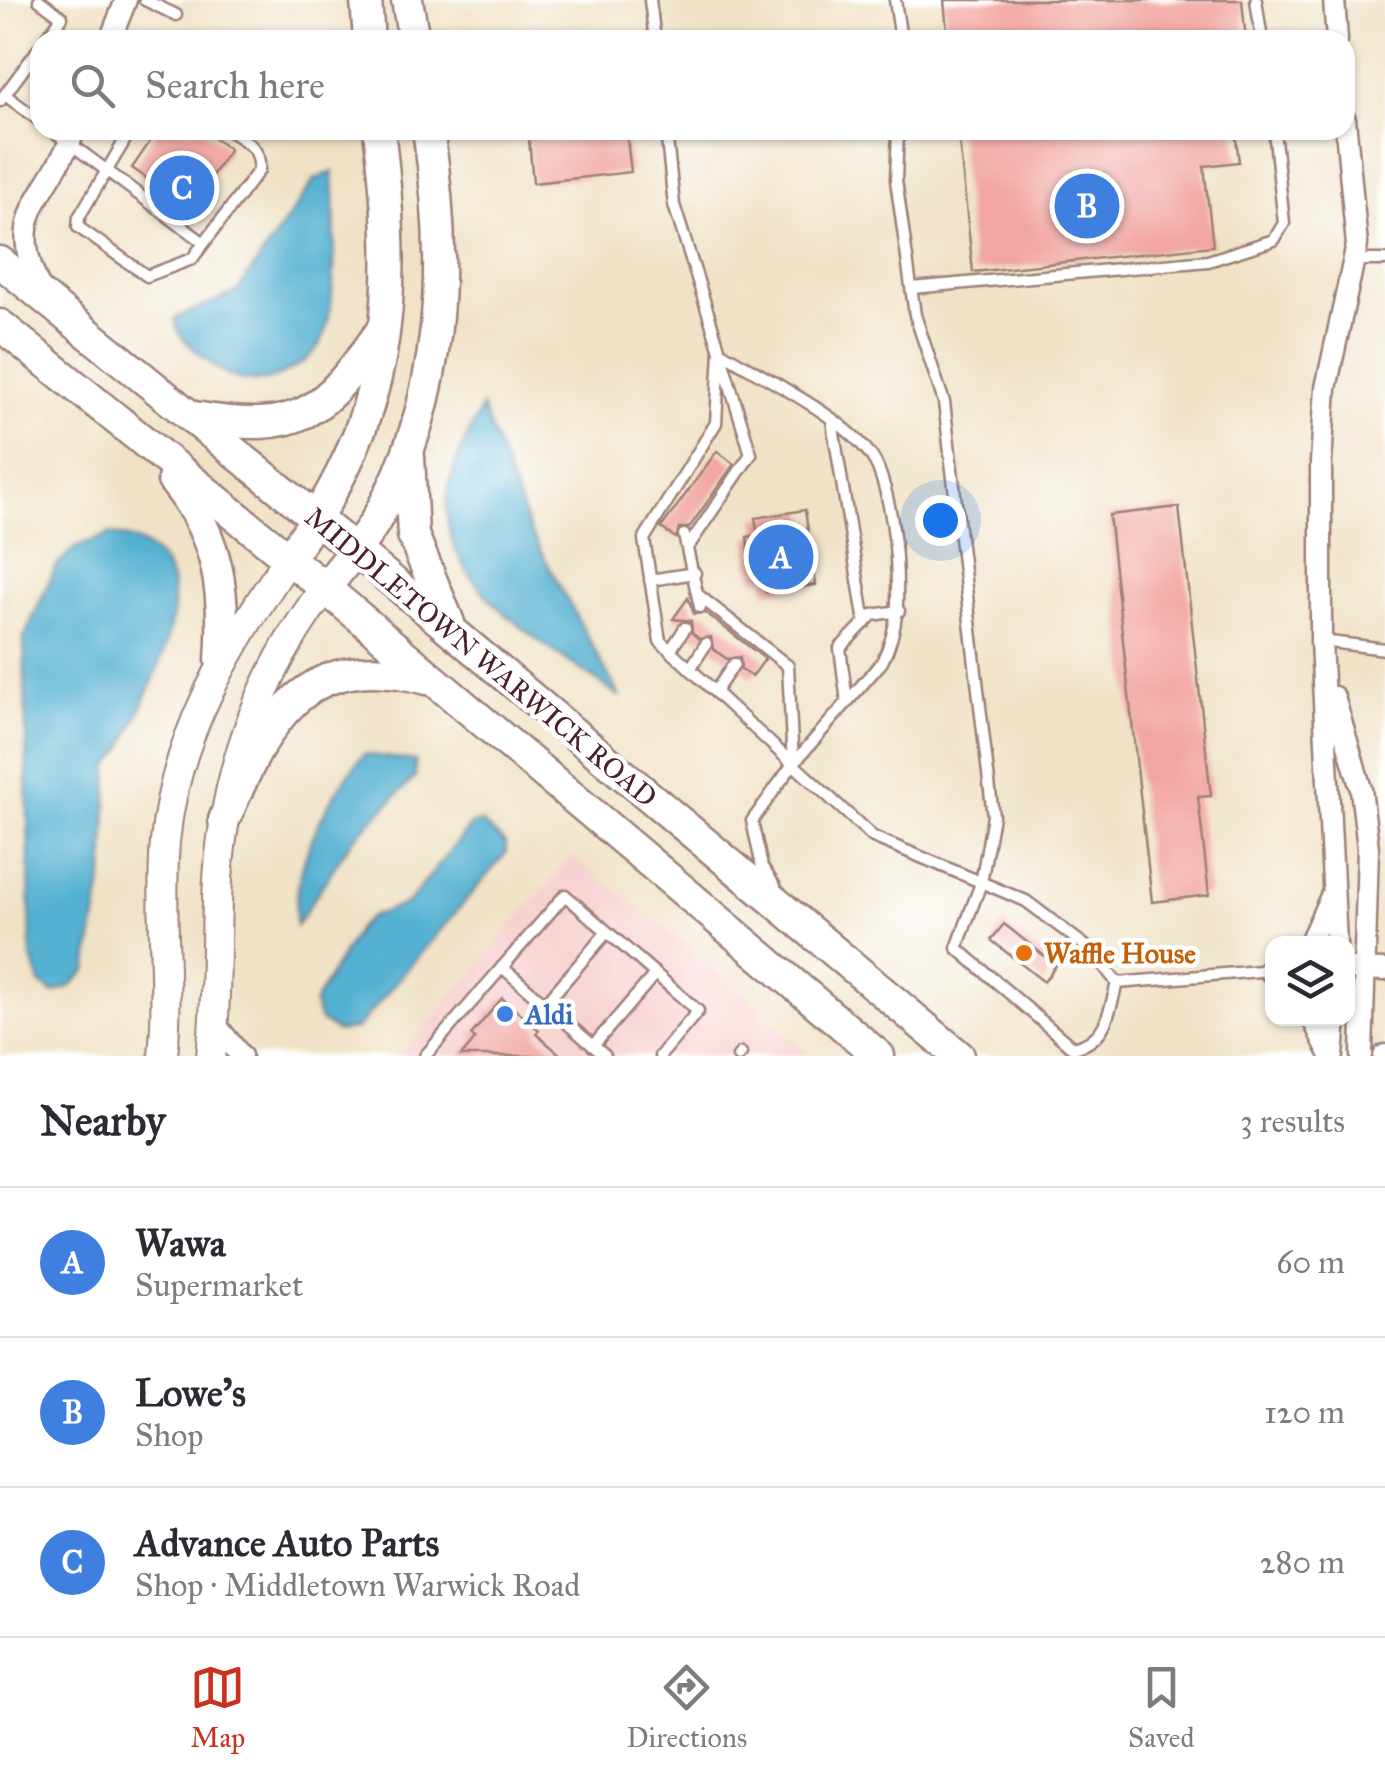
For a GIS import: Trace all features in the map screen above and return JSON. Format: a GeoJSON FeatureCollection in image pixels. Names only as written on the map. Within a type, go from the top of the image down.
{"type":"FeatureCollection","features":[{"type":"Feature","properties":{"kind":"main road"},"geometry":{"type":"LineString","coordinates":[[366,0],[368,30]]}},
{"type":"Feature","properties":{"kind":"main road"},"geometry":{"type":"LineString","coordinates":[[408,0],[412,30]]}},
{"type":"Feature","properties":{"kind":"main road"},"geometry":{"type":"LineString","coordinates":[[164,1056],[168,816],[200,710],[222,660],[318,519],[361,431],[387,324],[391,255],[380,140]]}},
{"type":"Feature","properties":{"kind":"main road"},"geometry":{"type":"LineString","coordinates":[[211,1056],[224,820],[248,723],[280,658],[376,520],[410,444],[431,366],[440,289],[441,226],[429,140]]}},
{"type":"Feature","properties":{"kind":"main road","name":"MIDDLETOWN WARWICK ROAD"},"geometry":{"type":"LineString","coordinates":[[0,262],[318,519],[958,1056]]}},
{"type":"Feature","properties":{"kind":"main road"},"geometry":{"type":"LineString","coordinates":[[192,417],[248,426],[304,416],[351,374],[387,324]]}},
{"type":"Feature","properties":{"kind":"main road","name":"MIDDLETOWN WARWICK ROAD"},"geometry":{"type":"LineString","coordinates":[[0,325],[326,588],[879,1056]]}},
{"type":"Feature","properties":{"kind":"main road"},"geometry":{"type":"LineString","coordinates":[[140,438],[186,496],[215,552],[223,602],[222,660]]}},
{"type":"Feature","properties":{"kind":"main road"},"geometry":{"type":"LineString","coordinates":[[410,444],[407,475],[413,535],[422,566],[456,638]]}},
{"type":"Feature","properties":{"kind":"main road"},"geometry":{"type":"LineString","coordinates":[[224,820],[266,731],[306,688],[368,670],[436,682]]}},
{"type":"Feature","properties":{"kind":"street"},"geometry":{"type":"LineString","coordinates":[[114,30],[126,0]]}},
{"type":"Feature","properties":{"kind":"street"},"geometry":{"type":"LineString","coordinates":[[1334,0],[1337,30]]}},
{"type":"Feature","properties":{"kind":"street"},"geometry":{"type":"LineString","coordinates":[[44,297],[26,259],[23,232],[70,140]]}},
{"type":"Feature","properties":{"kind":"street"},"geometry":{"type":"LineString","coordinates":[[1336,936],[1321,641],[1322,424],[1357,245],[1347,140]]}},
{"type":"Feature","properties":{"kind":"street"},"geometry":{"type":"LineString","coordinates":[[1321,641],[1361,789],[1368,886],[1362,1056]]}},
{"type":"Feature","properties":{"kind":"street"},"geometry":{"type":"LineString","coordinates":[[1368,886],[1385,918]]}},
{"type":"Feature","properties":{"kind":"street"},"geometry":{"type":"LineString","coordinates":[[1313,936],[1335,888]]}},
{"type":"Feature","properties":{"kind":"street"},"geometry":{"type":"LineString","coordinates":[[215,1024],[241,1056]]}},
{"type":"Feature","properties":{"kind":"street"},"geometry":{"type":"LineString","coordinates":[[1316,1026],[1332,1056]]}},
{"type":"Feature","properties":{"kind":"street"},"geometry":{"type":"LineString","coordinates":[[1332,1056],[1335,1026]]}},
{"type":"Feature","properties":{"kind":"lane"},"geometry":{"type":"LineString","coordinates":[[40,0],[62,17],[52,30]]}},
{"type":"Feature","properties":{"kind":"lane"},"geometry":{"type":"LineString","coordinates":[[145,0],[176,15]]}},
{"type":"Feature","properties":{"kind":"lane"},"geometry":{"type":"LineString","coordinates":[[650,0],[654,30]]}},
{"type":"Feature","properties":{"kind":"lane"},"geometry":{"type":"LineString","coordinates":[[896,0],[900,30]]}},
{"type":"Feature","properties":{"kind":"lane"},"geometry":{"type":"LineString","coordinates":[[1256,0],[1260,30]]}},
{"type":"Feature","properties":{"kind":"lane"},"geometry":{"type":"LineString","coordinates":[[30,60],[2,98],[30,115]]}},
{"type":"Feature","properties":{"kind":"lane"},"geometry":{"type":"LineString","coordinates":[[76,140],[108,171],[204,242]]}},
{"type":"Feature","properties":{"kind":"lane"},"geometry":{"type":"LineString","coordinates":[[125,140],[79,217],[78,226],[147,276],[192,260],[259,170],[260,157],[243,140]]}},
{"type":"Feature","properties":{"kind":"lane"},"geometry":{"type":"LineString","coordinates":[[667,140],[674,205],[751,454],[687,540],[699,601],[788,666],[792,764]]}},
{"type":"Feature","properties":{"kind":"lane"},"geometry":{"type":"LineString","coordinates":[[898,140],[896,180],[915,315],[944,402],[993,816],[981,882],[957,948],[1073,1048],[1086,1046],[1103,1032],[1118,983]]}},
{"type":"Feature","properties":{"kind":"lane"},"geometry":{"type":"LineString","coordinates":[[912,288],[1208,262],[1274,240],[1284,223],[1275,140]]}},
{"type":"Feature","properties":{"kind":"lane"},"geometry":{"type":"LineString","coordinates":[[1354,260],[1385,260]]}},
{"type":"Feature","properties":{"kind":"lane"},"geometry":{"type":"LineString","coordinates":[[720,351],[850,432],[877,466],[894,532],[899,611],[882,662],[792,764],[752,821],[762,867],[804,928]]}},
{"type":"Feature","properties":{"kind":"lane"},"geometry":{"type":"LineString","coordinates":[[720,351],[716,422],[689,466],[675,499],[644,540],[660,641],[873,837],[1026,902],[1092,950],[1118,983]]}},
{"type":"Feature","properties":{"kind":"lane"},"geometry":{"type":"LineString","coordinates":[[832,420],[864,623]]}},
{"type":"Feature","properties":{"kind":"lane"},"geometry":{"type":"LineString","coordinates":[[689,466],[700,474]]}},
{"type":"Feature","properties":{"kind":"lane"},"geometry":{"type":"LineString","coordinates":[[650,580],[695,573]]}},
{"type":"Feature","properties":{"kind":"lane"},"geometry":{"type":"LineString","coordinates":[[846,702],[840,648],[872,615],[899,611]]}},
{"type":"Feature","properties":{"kind":"lane"},"geometry":{"type":"LineString","coordinates":[[670,650],[685,628]]}},
{"type":"Feature","properties":{"kind":"lane"},"geometry":{"type":"LineString","coordinates":[[1321,641],[1385,649]]}},
{"type":"Feature","properties":{"kind":"lane"},"geometry":{"type":"LineString","coordinates":[[690,669],[706,644]]}},
{"type":"Feature","properties":{"kind":"lane"},"geometry":{"type":"LineString","coordinates":[[715,692],[734,664]]}},
{"type":"Feature","properties":{"kind":"lane"},"geometry":{"type":"LineString","coordinates":[[425,1056],[565,895],[698,1011],[660,1056]]}},
{"type":"Feature","properties":{"kind":"lane"},"geometry":{"type":"LineString","coordinates":[[545,1004],[607,932]]}},
{"type":"Feature","properties":{"kind":"lane"},"geometry":{"type":"LineString","coordinates":[[502,967],[605,1056]]}},
{"type":"Feature","properties":{"kind":"lane"},"geometry":{"type":"LineString","coordinates":[[1118,983],[1265,971]]}},
{"type":"Feature","properties":{"kind":"lane"},"geometry":{"type":"LineString","coordinates":[[593,1046],[655,974]]}},
{"type":"Feature","properties":{"kind":"shaded area"},"geometry":{"type":"Polygon","coordinates":[[[572,856],[684,943],[810,1056],[400,1056],[572,856]]]}},
{"type":"Feature","properties":{"kind":"water"},"geometry":{"type":"Polygon","coordinates":[[[333,172],[333,283],[322,340],[303,362],[269,379],[245,380],[223,372],[183,338],[175,318],[237,292],[315,179],[333,172]]]}},
{"type":"Feature","properties":{"kind":"water"},"geometry":{"type":"Polygon","coordinates":[[[482,407],[530,531],[620,697],[506,614],[462,562],[449,532],[447,499],[456,463],[482,407]]]}},
{"type":"Feature","properties":{"kind":"water"},"geometry":{"type":"Polygon","coordinates":[[[110,534],[146,546],[165,567],[173,594],[170,625],[149,691],[123,749],[109,766],[104,871],[87,970],[71,986],[53,993],[40,983],[31,956],[24,638],[56,566],[77,546],[110,534]]]}},
{"type":"Feature","properties":{"kind":"water"},"geometry":{"type":"Polygon","coordinates":[[[364,754],[415,761],[415,777],[352,840],[296,926],[299,880],[314,834],[336,792],[364,754]]]}},
{"type":"Feature","properties":{"kind":"water"},"geometry":{"type":"Polygon","coordinates":[[[481,822],[505,843],[506,853],[357,1028],[338,1032],[320,1021],[314,1005],[317,997],[359,927],[372,916],[408,903],[471,825],[481,822]]]}},
{"type":"Feature","properties":{"kind":"building"},"geometry":{"type":"Polygon","coordinates":[[[944,0],[1242,0],[1245,30],[947,30],[944,0]]]}},
{"type":"Feature","properties":{"kind":"building"},"geometry":{"type":"Polygon","coordinates":[[[151,140],[217,140],[230,149],[190,208],[132,168],[151,140]]]}},
{"type":"Feature","properties":{"kind":"building"},"geometry":{"type":"Polygon","coordinates":[[[529,140],[627,140],[631,172],[533,183],[529,140]]]}},
{"type":"Feature","properties":{"kind":"building"},"geometry":{"type":"Polygon","coordinates":[[[959,140],[1236,140],[1239,162],[1204,166],[1213,246],[973,272],[959,140]]]}},
{"type":"Feature","properties":{"kind":"building"},"geometry":{"type":"Polygon","coordinates":[[[717,451],[734,464],[689,528],[679,528],[676,538],[661,528],[717,451]]]}},
{"type":"Feature","properties":{"kind":"building"},"geometry":{"type":"Polygon","coordinates":[[[1179,507],[1211,796],[1198,797],[1209,895],[1152,902],[1109,515],[1179,507]]]}},
{"type":"Feature","properties":{"kind":"building"},"geometry":{"type":"Polygon","coordinates":[[[805,510],[816,585],[766,592],[764,577],[754,579],[747,537],[758,535],[755,518],[805,510]]]}},
{"type":"Feature","properties":{"kind":"building"},"geometry":{"type":"Polygon","coordinates":[[[688,598],[694,614],[706,613],[765,659],[752,677],[741,669],[740,657],[727,659],[713,649],[711,637],[699,639],[692,633],[691,621],[673,619],[688,598]]]}},
{"type":"Feature","properties":{"kind":"building","name":"Waffle House"},"geometry":{"type":"Polygon","coordinates":[[[1004,924],[1056,965],[1044,982],[991,940],[1004,924]]]}},
{"type":"Feature","properties":{"kind":"building","name":"Aldi"},"geometry":{"type":"Polygon","coordinates":[[[502,998],[562,1056],[461,1056],[475,1039],[471,1035],[502,998]]]}},
{"type":"Feature","properties":{"kind":"place","name":"Advance Auto Parts"},"geometry":{"type":"Point","coordinates":[182,188]}},
{"type":"Feature","properties":{"kind":"place","name":"Lowe's"},"geometry":{"type":"Point","coordinates":[1087,206]}},
{"type":"Feature","properties":{"kind":"place","name":"Wawa"},"geometry":{"type":"Point","coordinates":[781,557]}},
{"type":"Feature","properties":{"kind":"place","name":"Waffle House"},"geometry":{"type":"Point","coordinates":[1024,953]}},
{"type":"Feature","properties":{"kind":"place","name":"Aldi"},"geometry":{"type":"Point","coordinates":[505,1014]}}]}
